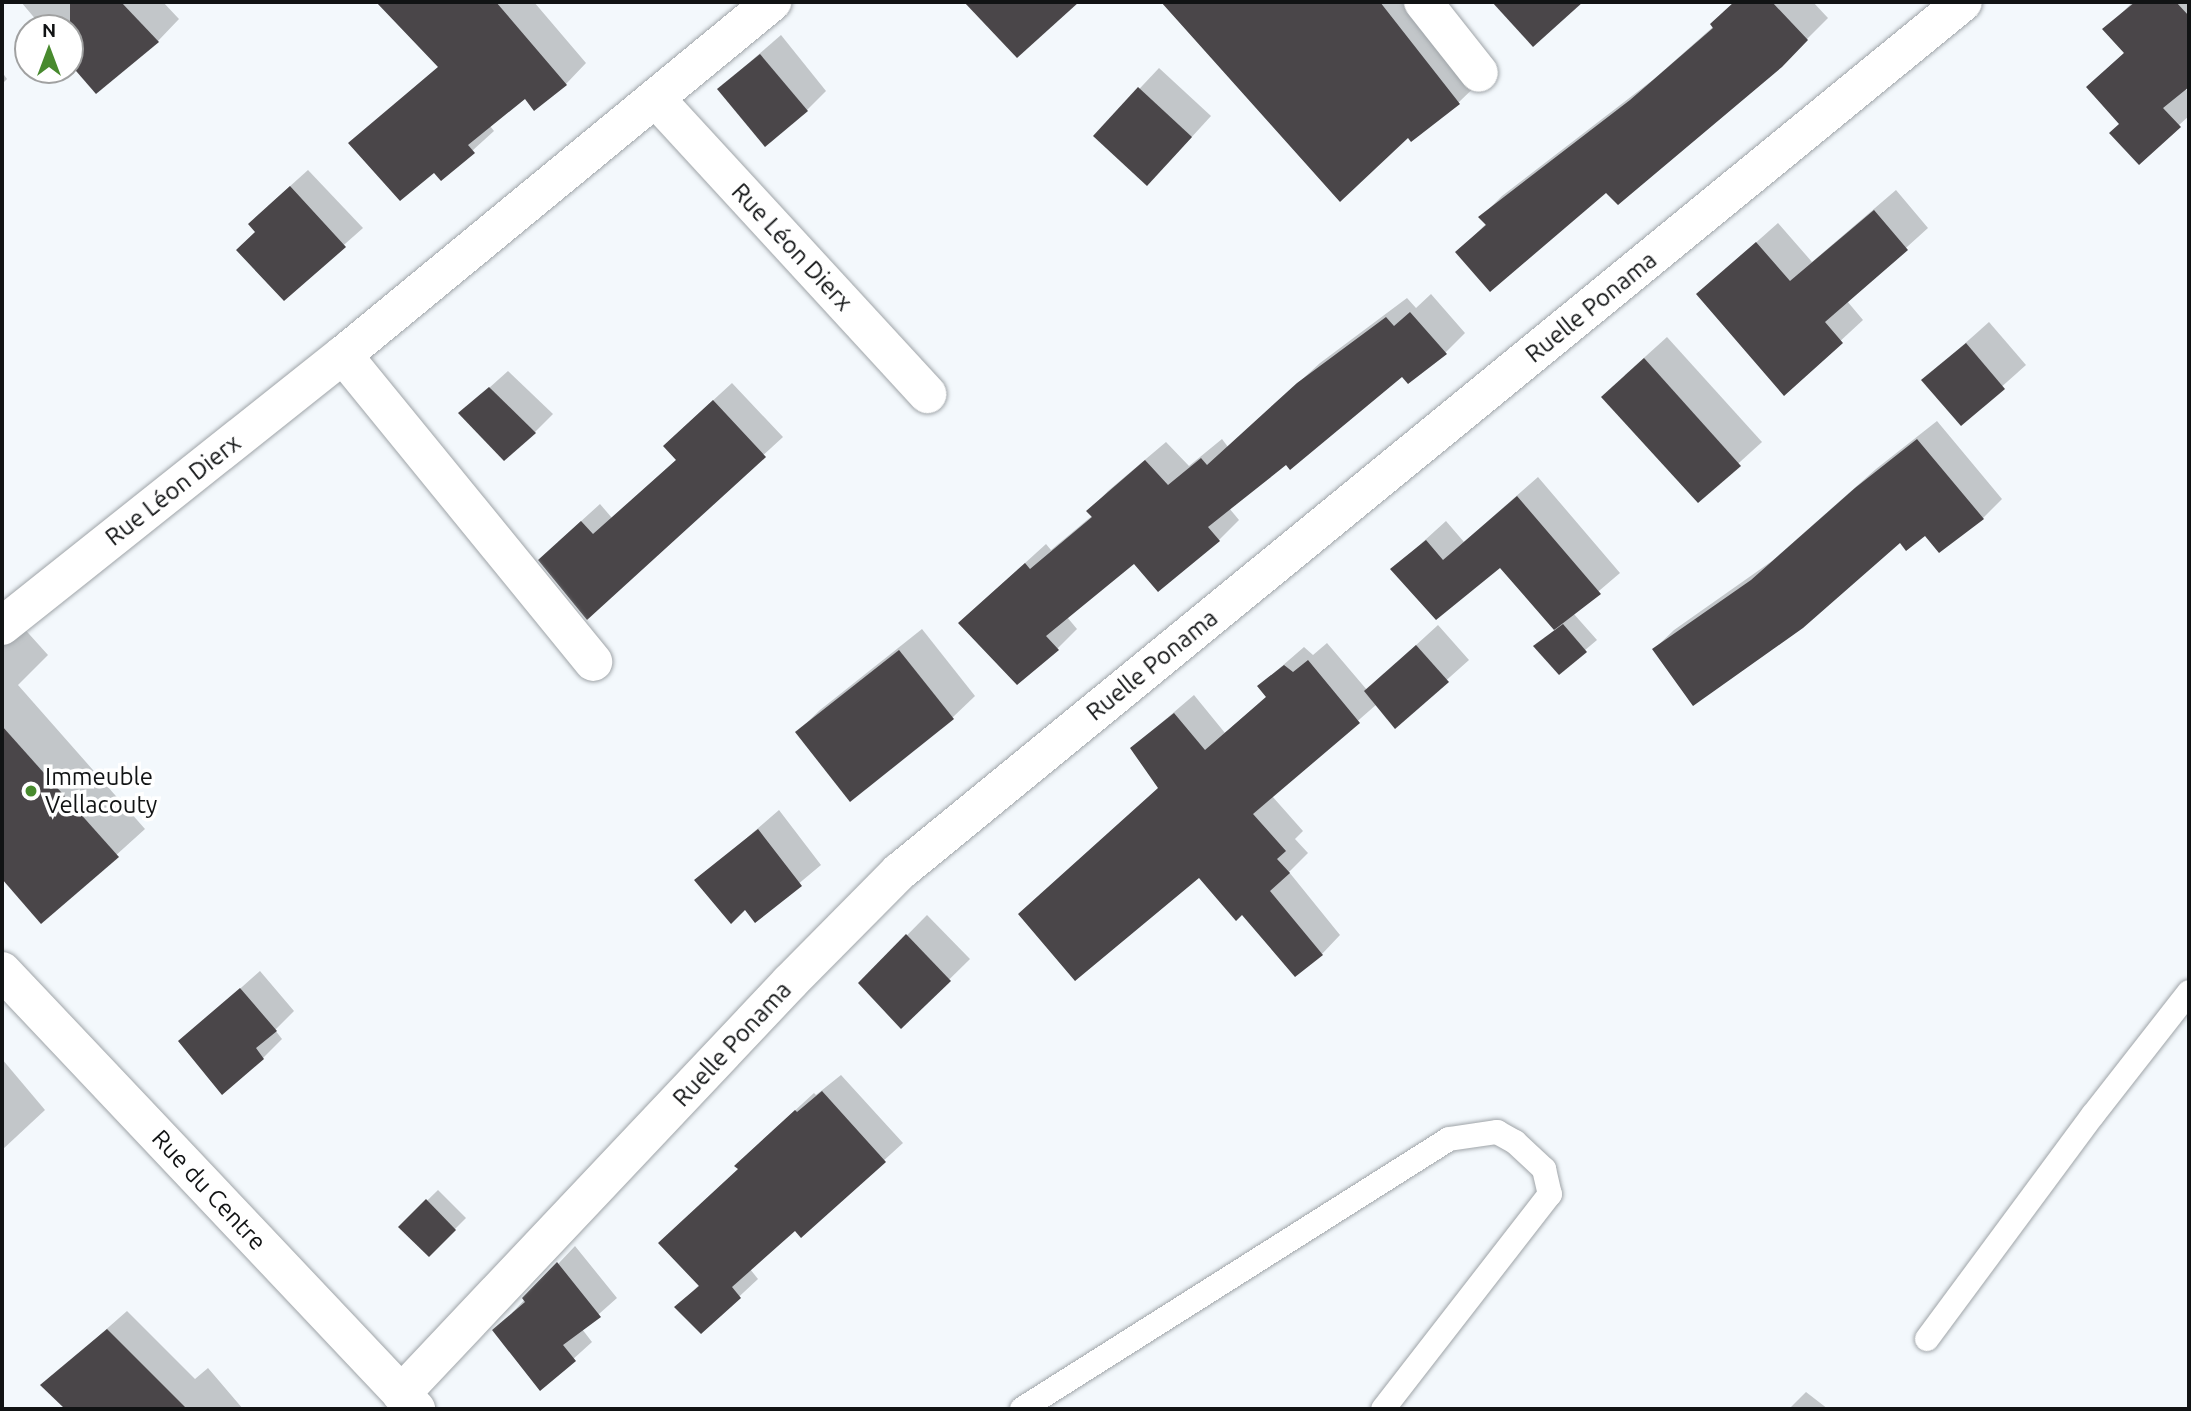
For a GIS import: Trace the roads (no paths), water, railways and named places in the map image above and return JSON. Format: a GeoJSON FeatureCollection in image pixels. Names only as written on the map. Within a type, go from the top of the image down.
{"type":"FeatureCollection","features":[{"type":"Feature","properties":{"kind":"street","name":"Rue Léon Dierx"},"geometry":{"type":"LineString","coordinates":[[2,626],[343,355],[772,2]]}},
{"type":"Feature","properties":{"kind":"street"},"geometry":{"type":"LineString","coordinates":[[1423,2],[1479,73]]}},
{"type":"Feature","properties":{"kind":"street","name":"Ruelle Ponama"},"geometry":{"type":"LineString","coordinates":[[409,1401],[790,982],[899,872],[1963,2]]}},
{"type":"Feature","properties":{"kind":"street","name":"Rue Léon Dierx"},"geometry":{"type":"LineString","coordinates":[[656,99],[928,394]]}},
{"type":"Feature","properties":{"kind":"street"},"geometry":{"type":"LineString","coordinates":[[343,355],[593,662]]}},
{"type":"Feature","properties":{"kind":"street","name":"Rue du Centre"},"geometry":{"type":"LineString","coordinates":[[2,971],[409,1401]]}},
{"type":"Feature","properties":{"kind":"lane"},"geometry":{"type":"LineString","coordinates":[[1927,1339],[2093,1115],[2189,992]]}},
{"type":"Feature","properties":{"kind":"lane"},"geometry":{"type":"LineString","coordinates":[[1022,1409],[1449,1139],[1496,1132],[1515,1142],[1544,1169],[1550,1194],[1383,1409]]}},
{"type":"Feature","properties":{"kind":"place","name":"Immeuble Vellacouty"},"geometry":{"type":"Point","coordinates":[31,791]}}]}
